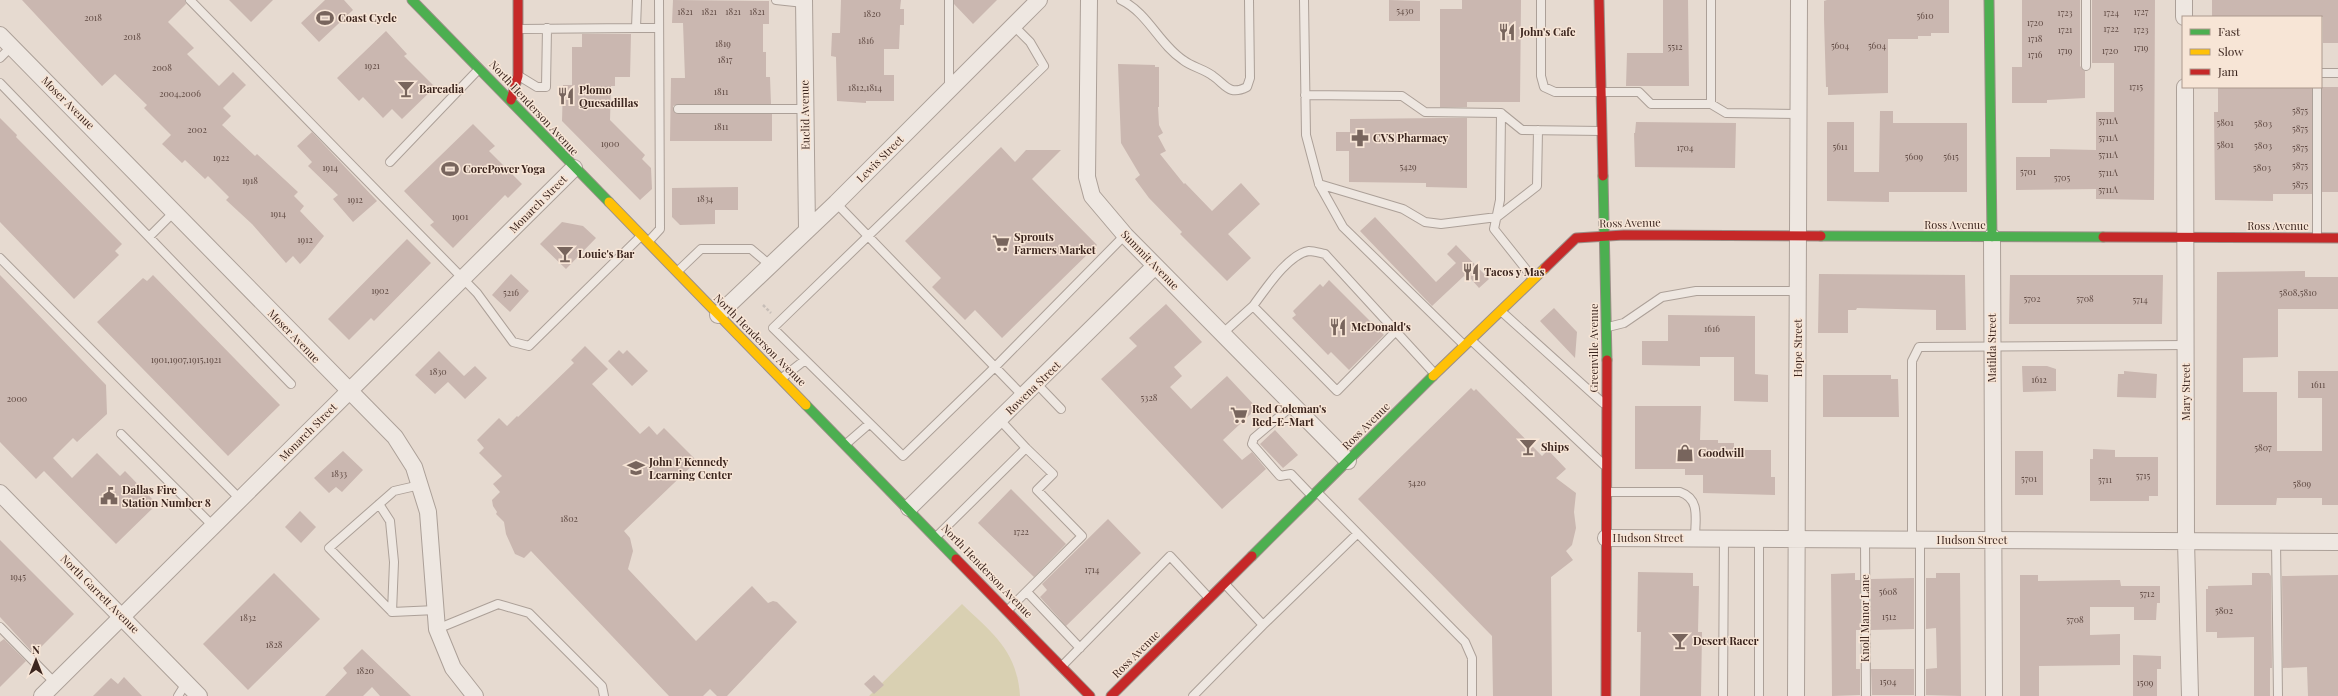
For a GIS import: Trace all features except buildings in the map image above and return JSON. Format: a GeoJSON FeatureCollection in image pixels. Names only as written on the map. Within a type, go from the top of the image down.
{"type":"FeatureCollection","features":[{"type":"Feature","properties":{"kind":"street","name":"North Henderson Avenue"},"geometry":{"type":"LineString","coordinates":[[412,0],[511,100],[574,168],[909,508],[1090,696]]}},
{"type":"Feature","properties":{"kind":"street"},"geometry":{"type":"LineString","coordinates":[[511,100],[518,76],[518,0]]}},
{"type":"Feature","properties":{"kind":"street","name":"Lewis Street"},"geometry":{"type":"LineString","coordinates":[[718,315],[836,203],[1039,0]]}},
{"type":"Feature","properties":{"kind":"street","name":"Summit Avenue"},"geometry":{"type":"LineString","coordinates":[[1089,0],[1087,177],[1092,196],[1125,235],[1348,461]]}},
{"type":"Feature","properties":{"kind":"street","name":"Greenville Avenue"},"geometry":{"type":"LineString","coordinates":[[1599,0],[1607,327],[1606,696]]}},
{"type":"Feature","properties":{"kind":"street","name":"Hope Street"},"geometry":{"type":"LineString","coordinates":[[1796,696],[1799,291],[1798,0]]}},
{"type":"Feature","properties":{"kind":"street","name":"Matilda Street"},"geometry":{"type":"LineString","coordinates":[[1989,0],[1992,237],[1994,696]]}},
{"type":"Feature","properties":{"kind":"street"},"geometry":{"type":"LineString","coordinates":[[2184,0],[2184,16]]}},
{"type":"Feature","properties":{"kind":"street","name":"Euclid Avenue"},"geometry":{"type":"LineString","coordinates":[[804,1],[807,229]]}},
{"type":"Feature","properties":{"kind":"street","name":"Moser Avenue"},"geometry":{"type":"LineString","coordinates":[[0,35],[175,211],[349,392],[395,437],[414,467],[428,512],[437,629],[453,668],[475,696]]}},
{"type":"Feature","properties":{"kind":"street","name":"Mary Street"},"geometry":{"type":"LineString","coordinates":[[2184,88],[2186,541],[2190,696]]}},
{"type":"Feature","properties":{"kind":"street","name":"Monarch Street"},"geometry":{"type":"LineString","coordinates":[[42,696],[574,168]]}},
{"type":"Feature","properties":{"kind":"street","name":"Ross Avenue"},"geometry":{"type":"LineString","coordinates":[[1110,696],[1500,310],[1576,238],[1604,235],[1799,235],[2338,238]]}},
{"type":"Feature","properties":{"kind":"street","name":"Rowena Street"},"geometry":{"type":"LineString","coordinates":[[909,508],[1024,397],[1155,266]]}},
{"type":"Feature","properties":{"kind":"street","name":"North Garrett Avenue"},"geometry":{"type":"LineString","coordinates":[[0,493],[122,617],[182,690],[199,696]]}},
{"type":"Feature","properties":{"kind":"street","name":"Hudson Street"},"geometry":{"type":"LineString","coordinates":[[1606,538],[2338,542]]}},
{"type":"Feature","properties":{"kind":"lane"},"geometry":{"type":"LineString","coordinates":[[190,0],[463,278],[477,293],[513,342],[529,346],[645,239],[660,229],[659,0]]}},
{"type":"Feature","properties":{"kind":"lane"},"geometry":{"type":"LineString","coordinates":[[636,28],[637,0]]}},
{"type":"Feature","properties":{"kind":"lane"},"geometry":{"type":"LineString","coordinates":[[776,0],[804,1]]}},
{"type":"Feature","properties":{"kind":"lane"},"geometry":{"type":"LineString","coordinates":[[949,0],[949,90]]}},
{"type":"Feature","properties":{"kind":"lane"},"geometry":{"type":"LineString","coordinates":[[1122,0],[1144,16],[1182,60],[1213,75],[1228,89],[1239,91],[1247,87],[1250,78],[1249,0]]}},
{"type":"Feature","properties":{"kind":"lane"},"geometry":{"type":"LineString","coordinates":[[1304,0],[1306,135],[1318,184],[1343,227],[1606,468]]}},
{"type":"Feature","properties":{"kind":"lane"},"geometry":{"type":"LineString","coordinates":[[1541,0],[1541,76],[1544,87],[1555,92],[1639,92],[1651,104],[1711,104],[1726,114],[1799,114]]}},
{"type":"Feature","properties":{"kind":"lane"},"geometry":{"type":"LineString","coordinates":[[1711,0],[1711,104]]}},
{"type":"Feature","properties":{"kind":"lane"},"geometry":{"type":"LineString","coordinates":[[2086,0],[2086,66]]}},
{"type":"Feature","properties":{"kind":"lane"},"geometry":{"type":"LineString","coordinates":[[1014,26],[1030,42],[1044,66],[869,237],[773,328],[903,456],[996,366],[1125,235]]}},
{"type":"Feature","properties":{"kind":"lane"},"geometry":{"type":"LineString","coordinates":[[518,76],[537,87],[546,87],[547,28]]}},
{"type":"Feature","properties":{"kind":"lane"},"geometry":{"type":"LineString","coordinates":[[518,29],[659,28]]}},
{"type":"Feature","properties":{"kind":"lane"},"geometry":{"type":"LineString","coordinates":[[0,58],[12,46]]}},
{"type":"Feature","properties":{"kind":"lane"},"geometry":{"type":"LineString","coordinates":[[390,162],[480,68]]}},
{"type":"Feature","properties":{"kind":"lane"},"geometry":{"type":"LineString","coordinates":[[2322,73],[2338,73]]}},
{"type":"Feature","properties":{"kind":"lane"},"geometry":{"type":"LineString","coordinates":[[0,83],[291,384]]}},
{"type":"Feature","properties":{"kind":"lane"},"geometry":{"type":"LineString","coordinates":[[2317,88],[2317,238]]}},
{"type":"Feature","properties":{"kind":"lane"},"geometry":{"type":"LineString","coordinates":[[1305,95],[1402,96],[1425,112],[1501,113],[1522,130],[1602,131]]}},
{"type":"Feature","properties":{"kind":"lane"},"geometry":{"type":"LineString","coordinates":[[678,109],[805,109]]}},
{"type":"Feature","properties":{"kind":"lane"},"geometry":{"type":"LineString","coordinates":[[1501,113],[1500,200],[1494,229],[1534,278]]}},
{"type":"Feature","properties":{"kind":"lane"},"geometry":{"type":"LineString","coordinates":[[1318,184],[1403,209],[1425,222],[1441,224],[1497,217],[1537,186],[1538,130]]}},
{"type":"Feature","properties":{"kind":"lane"},"geometry":{"type":"LineString","coordinates":[[836,203],[996,366],[1024,397]]}},
{"type":"Feature","properties":{"kind":"lane"},"geometry":{"type":"LineString","coordinates":[[149,237],[175,211]]}},
{"type":"Feature","properties":{"kind":"lane"},"geometry":{"type":"LineString","coordinates":[[677,272],[701,249],[751,249],[771,266]]}},
{"type":"Feature","properties":{"kind":"lane"},"geometry":{"type":"LineString","coordinates":[[1223,333],[1253,306],[1273,280],[1295,257],[1310,251],[1325,254],[1435,374]]}},
{"type":"Feature","properties":{"kind":"lane"},"geometry":{"type":"LineString","coordinates":[[0,258],[240,499]]}},
{"type":"Feature","properties":{"kind":"lane"},"geometry":{"type":"LineString","coordinates":[[1607,327],[1624,323],[1662,297],[1696,291],[1799,291]]}},
{"type":"Feature","properties":{"kind":"lane"},"geometry":{"type":"LineString","coordinates":[[1253,306],[1337,392],[1396,331]]}},
{"type":"Feature","properties":{"kind":"lane"},"geometry":{"type":"LineString","coordinates":[[1500,310],[1607,406]]}},
{"type":"Feature","properties":{"kind":"lane"},"geometry":{"type":"LineString","coordinates":[[1920,696],[1912,361],[1920,347],[1992,345],[2186,345]]}},
{"type":"Feature","properties":{"kind":"lane"},"geometry":{"type":"LineString","coordinates":[[781,379],[805,360]]}},
{"type":"Feature","properties":{"kind":"lane"},"geometry":{"type":"LineString","coordinates":[[1037,384],[1061,410]]}},
{"type":"Feature","properties":{"kind":"lane"},"geometry":{"type":"LineString","coordinates":[[1293,405],[1254,438],[1252,444],[1280,476],[1291,474],[1315,494],[1465,642],[1472,658],[1472,696]]}},
{"type":"Feature","properties":{"kind":"lane"},"geometry":{"type":"LineString","coordinates":[[1000,420],[1053,474],[1037,490],[1082,536],[1008,610]]}},
{"type":"Feature","properties":{"kind":"lane"},"geometry":{"type":"LineString","coordinates":[[846,445],[869,424]]}},
{"type":"Feature","properties":{"kind":"lane"},"geometry":{"type":"LineString","coordinates":[[121,434],[213,526]]}},
{"type":"Feature","properties":{"kind":"lane"},"geometry":{"type":"LineString","coordinates":[[936,536],[1026,448]]}},
{"type":"Feature","properties":{"kind":"lane"},"geometry":{"type":"LineString","coordinates":[[420,485],[394,491],[329,548],[392,612],[436,610]]}},
{"type":"Feature","properties":{"kind":"lane"},"geometry":{"type":"LineString","coordinates":[[1606,492],[1680,492],[1689,495],[1694,502],[1695,538]]}},
{"type":"Feature","properties":{"kind":"lane"},"geometry":{"type":"LineString","coordinates":[[379,504],[390,521],[391,528],[394,562],[392,612]]}},
{"type":"Feature","properties":{"kind":"lane"},"geometry":{"type":"LineString","coordinates":[[1193,696],[1263,625],[1357,534]]}},
{"type":"Feature","properties":{"kind":"lane"},"geometry":{"type":"LineString","coordinates":[[1723,696],[1724,538]]}},
{"type":"Feature","properties":{"kind":"lane"},"geometry":{"type":"LineString","coordinates":[[1758,696],[1759,538]]}},
{"type":"Feature","properties":{"kind":"lane","name":"Knoll Manor Lane"},"geometry":{"type":"LineString","coordinates":[[1865,539],[1866,696]]}},
{"type":"Feature","properties":{"kind":"lane"},"geometry":{"type":"LineString","coordinates":[[2276,541],[2278,696]]}},
{"type":"Feature","properties":{"kind":"lane"},"geometry":{"type":"LineString","coordinates":[[1062,666],[1170,556],[1209,598]]}},
{"type":"Feature","properties":{"kind":"lane"},"geometry":{"type":"LineString","coordinates":[[1224,583],[1263,625]]}},
{"type":"Feature","properties":{"kind":"lane"},"geometry":{"type":"LineString","coordinates":[[1027,592],[1080,648]]}},
{"type":"Feature","properties":{"kind":"lane"},"geometry":{"type":"LineString","coordinates":[[437,629],[498,604],[529,612],[602,686],[604,696]]}},
{"type":"Feature","properties":{"kind":"lane"},"geometry":{"type":"LineString","coordinates":[[0,627],[55,683]]}},
{"type":"Feature","properties":{"kind":"shaded area"},"geometry":{"type":"Polygon","coordinates":[[[962,604],[993,634],[1008,654],[1014,666],[1018,680],[1020,696],[869,696],[962,604]]]}},
{"type":"Feature","properties":{"kind":"traffic: fast"},"geometry":{"type":"LineString","coordinates":[[412,0],[609,202]]}},
{"type":"Feature","properties":{"kind":"traffic: fast"},"geometry":{"type":"LineString","coordinates":[[1989,0],[1992,237]]}},
{"type":"Feature","properties":{"kind":"traffic: fast"},"geometry":{"type":"LineString","coordinates":[[1603,176],[1607,360]]}},
{"type":"Feature","properties":{"kind":"traffic: fast"},"geometry":{"type":"LineString","coordinates":[[1821,236],[2103,237]]}},
{"type":"Feature","properties":{"kind":"traffic: fast"},"geometry":{"type":"LineString","coordinates":[[1252,556],[1433,376]]}},
{"type":"Feature","properties":{"kind":"traffic: fast"},"geometry":{"type":"LineString","coordinates":[[806,405],[956,559]]}},
{"type":"Feature","properties":{"kind":"traffic: slow"},"geometry":{"type":"LineString","coordinates":[[609,202],[806,405]]}},
{"type":"Feature","properties":{"kind":"traffic: slow"},"geometry":{"type":"LineString","coordinates":[[1433,376],[1545,268]]}},
{"type":"Feature","properties":{"kind":"traffic: jam"},"geometry":{"type":"LineString","coordinates":[[511,100],[518,76],[518,0]]}},
{"type":"Feature","properties":{"kind":"traffic: jam"},"geometry":{"type":"LineString","coordinates":[[1599,0],[1603,176]]}},
{"type":"Feature","properties":{"kind":"traffic: jam"},"geometry":{"type":"LineString","coordinates":[[1545,268],[1576,238],[1624,235],[1821,236]]}},
{"type":"Feature","properties":{"kind":"traffic: jam"},"geometry":{"type":"LineString","coordinates":[[2103,237],[2338,238]]}},
{"type":"Feature","properties":{"kind":"traffic: jam"},"geometry":{"type":"LineString","coordinates":[[1606,696],[1607,360]]}},
{"type":"Feature","properties":{"kind":"traffic: jam"},"geometry":{"type":"LineString","coordinates":[[1111,696],[1252,556]]}},
{"type":"Feature","properties":{"kind":"traffic: jam"},"geometry":{"type":"LineString","coordinates":[[956,559],[1090,696]]}},
{"type":"Feature","properties":{"kind":"place","name":"Coast Cycle"},"geometry":{"type":"Point","coordinates":[325,18]}},
{"type":"Feature","properties":{"kind":"place","name":"John's Cafe"},"geometry":{"type":"Point","coordinates":[1507,32]}},
{"type":"Feature","properties":{"kind":"place","name":"Barcadia"},"geometry":{"type":"Point","coordinates":[406,89]}},
{"type":"Feature","properties":{"kind":"place","name":"Plomo Quesadillas"},"geometry":{"type":"Point","coordinates":[566,96]}},
{"type":"Feature","properties":{"kind":"place","name":"CVS Pharmacy"},"geometry":{"type":"Point","coordinates":[1360,138]}},
{"type":"Feature","properties":{"kind":"place","name":"CorePower Yoga"},"geometry":{"type":"Point","coordinates":[450,169]}},
{"type":"Feature","properties":{"kind":"place","name":"Sprouts Farmers Market"},"geometry":{"type":"Point","coordinates":[1001,243]}},
{"type":"Feature","properties":{"kind":"place","name":"Louie's Bar"},"geometry":{"type":"Point","coordinates":[565,254]}},
{"type":"Feature","properties":{"kind":"place","name":"Tacos y Mas"},"geometry":{"type":"Point","coordinates":[1471,272]}},
{"type":"Feature","properties":{"kind":"place","name":"McDonald's"},"geometry":{"type":"Point","coordinates":[1338,327]}},
{"type":"Feature","properties":{"kind":"place","name":"Red Coleman's Red-E-Mart"},"geometry":{"type":"Point","coordinates":[1239,415]}},
{"type":"Feature","properties":{"kind":"place","name":"Ships"},"geometry":{"type":"Point","coordinates":[1528,447]}},
{"type":"Feature","properties":{"kind":"place","name":"Goodwill"},"geometry":{"type":"Point","coordinates":[1685,453]}},
{"type":"Feature","properties":{"kind":"place","name":"John F Kennedy Learning Center"},"geometry":{"type":"Point","coordinates":[636,468]}},
{"type":"Feature","properties":{"kind":"place","name":"Dallas Fire Station Number 8"},"geometry":{"type":"Point","coordinates":[109,496]}},
{"type":"Feature","properties":{"kind":"place","name":"Desert Racer"},"geometry":{"type":"Point","coordinates":[1680,641]}}]}
